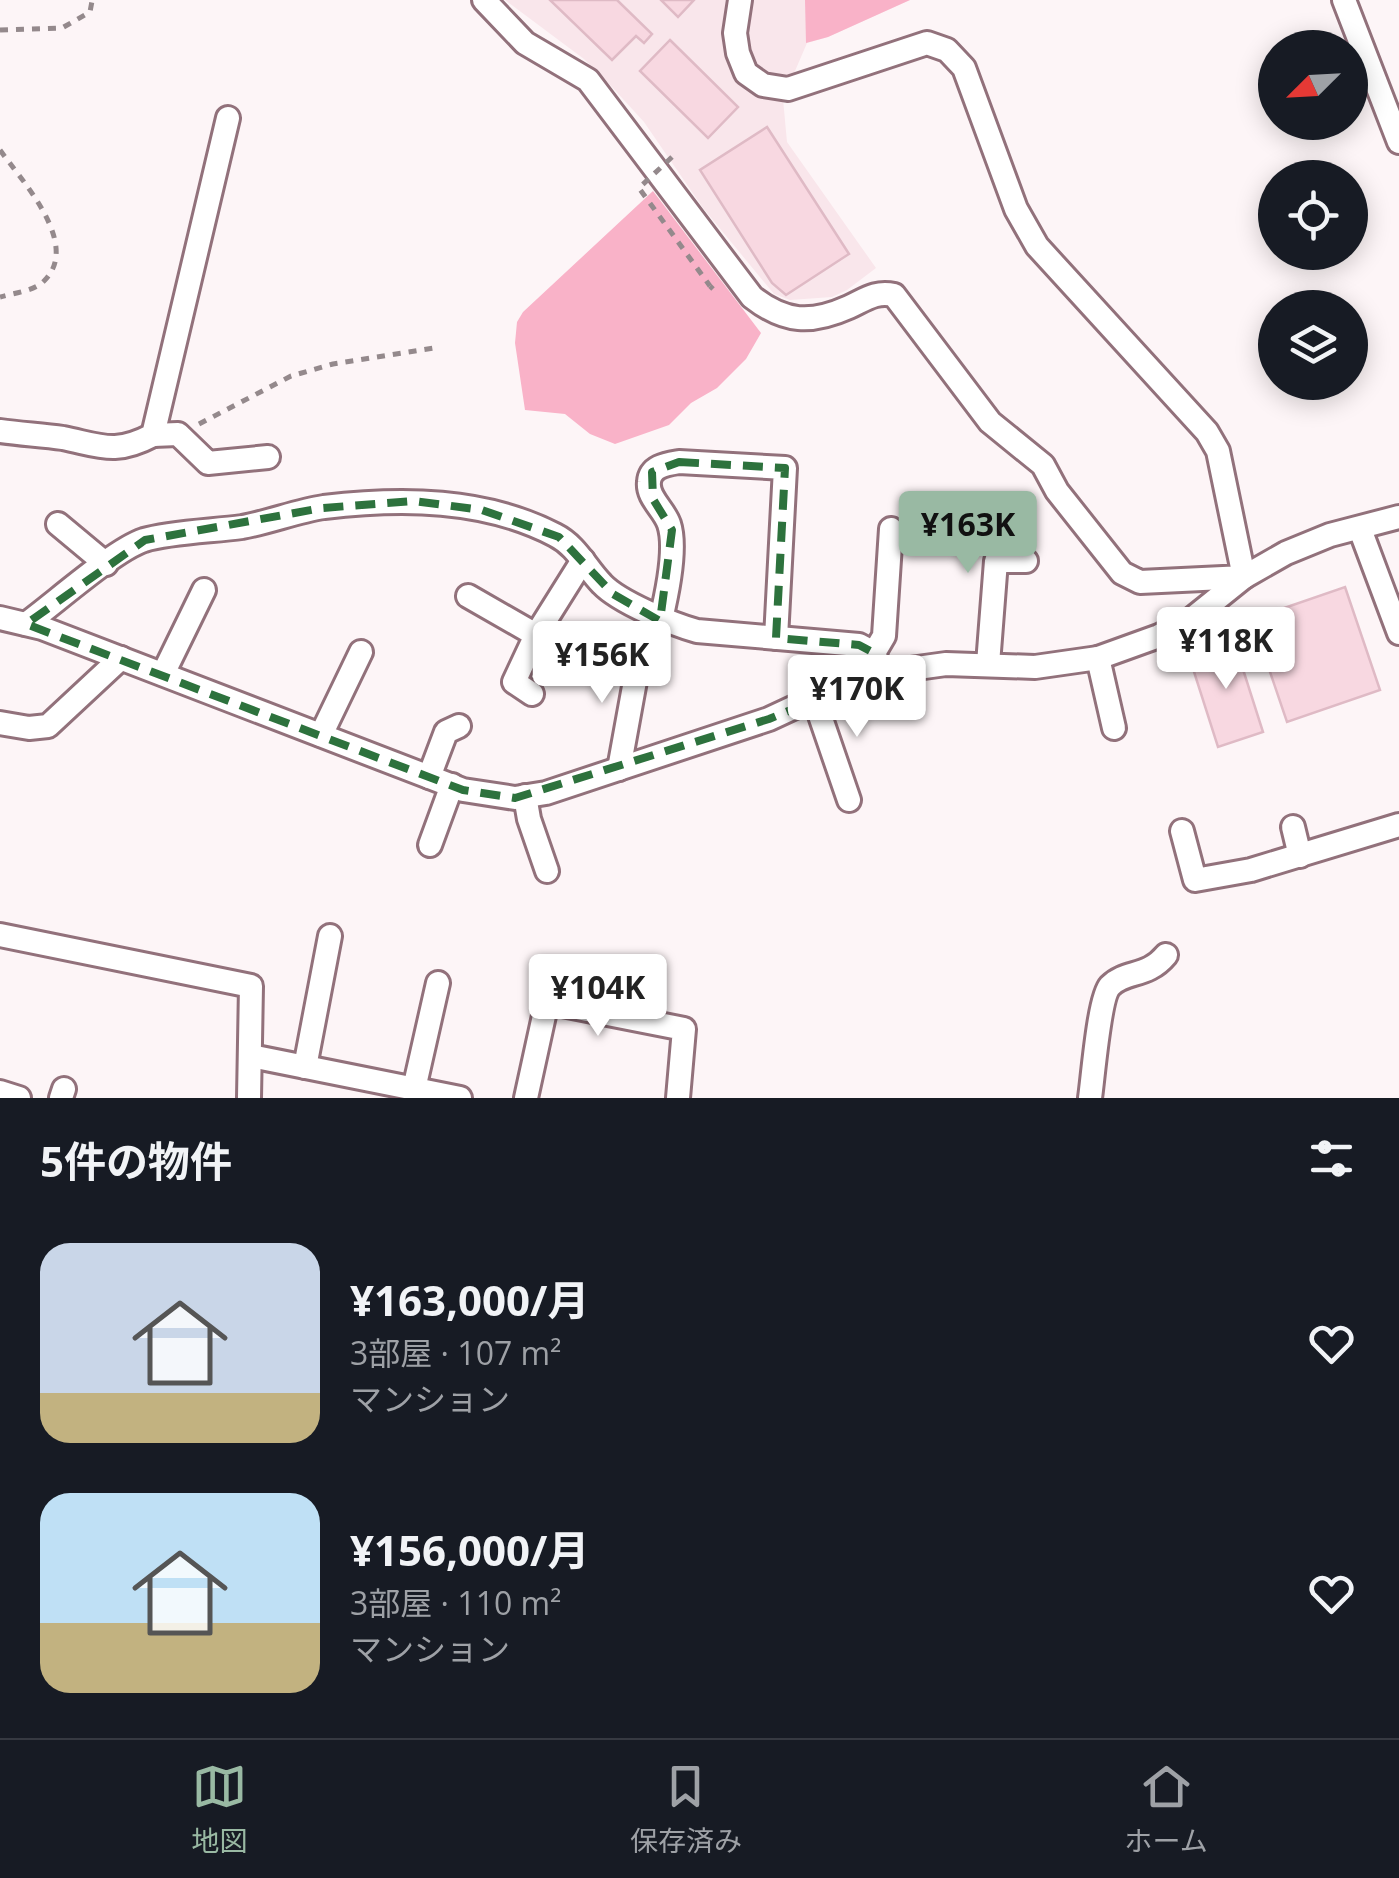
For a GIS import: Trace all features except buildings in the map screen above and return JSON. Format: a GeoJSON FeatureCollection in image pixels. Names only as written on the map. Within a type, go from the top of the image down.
{"type":"FeatureCollection","features":[{"type":"Feature","properties":{"kind":"street"},"geometry":{"type":"LineString","coordinates":[[484,0],[525,42],[588,80],[752,297],[776,315],[814,318],[879,292],[894,294],[990,422],[1043,466],[1057,491],[1122,573],[1140,582],[1244,576]]}},
{"type":"Feature","properties":{"kind":"street"},"geometry":{"type":"LineString","coordinates":[[740,0],[735,33],[738,53],[746,72],[763,85],[788,90],[927,43],[948,50],[964,68],[1016,209],[1037,246],[1207,432],[1218,451],[1244,576]]}},
{"type":"Feature","properties":{"kind":"street"},"geometry":{"type":"LineString","coordinates":[[1344,0],[1399,142]]}},
{"type":"Feature","properties":{"kind":"street"},"geometry":{"type":"LineString","coordinates":[[153,435],[228,118]]}},
{"type":"Feature","properties":{"kind":"street"},"geometry":{"type":"LineString","coordinates":[[0,431],[63,438],[107,450],[134,445],[153,435],[178,434],[208,463],[268,457]]}},
{"type":"Feature","properties":{"kind":"street"},"geometry":{"type":"LineString","coordinates":[[661,618],[668,590],[672,530],[648,484],[652,472],[662,465],[679,462],[784,468],[776,638]]}},
{"type":"Feature","properties":{"kind":"street"},"geometry":{"type":"LineString","coordinates":[[26,624],[145,540],[250,525],[322,508],[447,503],[524,521],[559,537],[613,594],[696,631],[859,645],[878,662]]}},
{"type":"Feature","properties":{"kind":"street"},"geometry":{"type":"LineString","coordinates":[[0,618],[121,658],[452,785],[489,796],[525,796],[546,793],[769,719],[878,662],[1034,667],[1098,658],[1159,636],[1193,618],[1244,576],[1309,543],[1399,517]]}},
{"type":"Feature","properties":{"kind":"street"},"geometry":{"type":"LineString","coordinates":[[58,524],[106,564]]}},
{"type":"Feature","properties":{"kind":"street"},"geometry":{"type":"LineString","coordinates":[[878,662],[884,636],[892,528]]}},
{"type":"Feature","properties":{"kind":"street"},"geometry":{"type":"LineString","coordinates":[[1360,528],[1399,633]]}},
{"type":"Feature","properties":{"kind":"street"},"geometry":{"type":"LineString","coordinates":[[532,694],[514,682],[536,635],[583,560]]}},
{"type":"Feature","properties":{"kind":"street"},"geometry":{"type":"LineString","coordinates":[[988,664],[996,560],[1026,560]]}},
{"type":"Feature","properties":{"kind":"street"},"geometry":{"type":"LineString","coordinates":[[162,674],[204,590]]}},
{"type":"Feature","properties":{"kind":"street"},"geometry":{"type":"LineString","coordinates":[[468,596],[536,635]]}},
{"type":"Feature","properties":{"kind":"street"},"geometry":{"type":"LineString","coordinates":[[321,735],[361,652]]}},
{"type":"Feature","properties":{"kind":"street"},"geometry":{"type":"LineString","coordinates":[[0,722],[29,728],[48,726],[121,658]]}},
{"type":"Feature","properties":{"kind":"street"},"geometry":{"type":"LineString","coordinates":[[1098,658],[1114,728]]}},
{"type":"Feature","properties":{"kind":"street"},"geometry":{"type":"LineString","coordinates":[[619,769],[634,681],[646,664]]}},
{"type":"Feature","properties":{"kind":"street"},"geometry":{"type":"LineString","coordinates":[[814,698],[849,800]]}},
{"type":"Feature","properties":{"kind":"street"},"geometry":{"type":"LineString","coordinates":[[429,776],[446,732],[459,726]]}},
{"type":"Feature","properties":{"kind":"street"},"geometry":{"type":"LineString","coordinates":[[430,844],[452,785]]}},
{"type":"Feature","properties":{"kind":"street"},"geometry":{"type":"LineString","coordinates":[[525,796],[547,871]]}},
{"type":"Feature","properties":{"kind":"street"},"geometry":{"type":"LineString","coordinates":[[1182,831],[1196,880],[1250,870],[1399,826]]}},
{"type":"Feature","properties":{"kind":"street"},"geometry":{"type":"LineString","coordinates":[[1292,827],[1300,856]]}},
{"type":"Feature","properties":{"kind":"street"},"geometry":{"type":"LineString","coordinates":[[0,935],[251,986],[249,1098]]}},
{"type":"Feature","properties":{"kind":"street"},"geometry":{"type":"LineString","coordinates":[[305,1067],[330,936]]}},
{"type":"Feature","properties":{"kind":"street"},"geometry":{"type":"LineString","coordinates":[[1090,1098],[1104,996],[1118,981],[1154,970],[1166,955]]}},
{"type":"Feature","properties":{"kind":"street"},"geometry":{"type":"LineString","coordinates":[[414,1088],[438,983]]}},
{"type":"Feature","properties":{"kind":"street"},"geometry":{"type":"LineString","coordinates":[[526,1098],[547,1002],[684,1030],[678,1098]]}},
{"type":"Feature","properties":{"kind":"street"},"geometry":{"type":"LineString","coordinates":[[251,1056],[460,1098]]}},
{"type":"Feature","properties":{"kind":"street"},"geometry":{"type":"LineString","coordinates":[[0,1092],[20,1098]]}},
{"type":"Feature","properties":{"kind":"path"},"geometry":{"type":"LineString","coordinates":[[0,30],[62,28],[90,12],[92,1]]}},
{"type":"Feature","properties":{"kind":"path"},"geometry":{"type":"LineString","coordinates":[[0,150],[48,219],[57,251],[44,282],[0,297]]}},
{"type":"Feature","properties":{"kind":"path"},"geometry":{"type":"LineString","coordinates":[[672,157],[639,188],[712,288]]}},
{"type":"Feature","properties":{"kind":"path"},"geometry":{"type":"LineString","coordinates":[[178,434],[291,376],[332,364],[440,348]]}},
{"type":"Feature","properties":{"kind":"highlighted area"},"geometry":{"type":"Polygon","coordinates":[[[679,462],[785,468],[776,638],[859,645],[874,653],[881,673],[769,719],[515,798],[463,790],[26,624],[145,540],[322,508],[414,501],[482,510],[559,537],[613,594],[660,621],[672,530],[653,499],[652,472],[679,462]]]}},
{"type":"Feature","properties":{"kind":"shaded area"},"geometry":{"type":"Polygon","coordinates":[[[505,0],[910,0],[807,43],[783,99],[787,142],[876,268],[832,297],[790,300],[774,294],[703,208],[644,122],[612,87],[584,59],[505,0]]]}},
{"type":"Feature","properties":{"kind":"shaded area"},"geometry":{"type":"Polygon","coordinates":[[[805,0],[910,0],[806,43],[805,0]]]}},
{"type":"Feature","properties":{"kind":"shaded area"},"geometry":{"type":"Polygon","coordinates":[[[653,191],[761,333],[746,359],[717,388],[691,403],[669,425],[615,444],[590,434],[565,414],[525,410],[515,343],[517,322],[523,312],[653,191]]]}}]}
